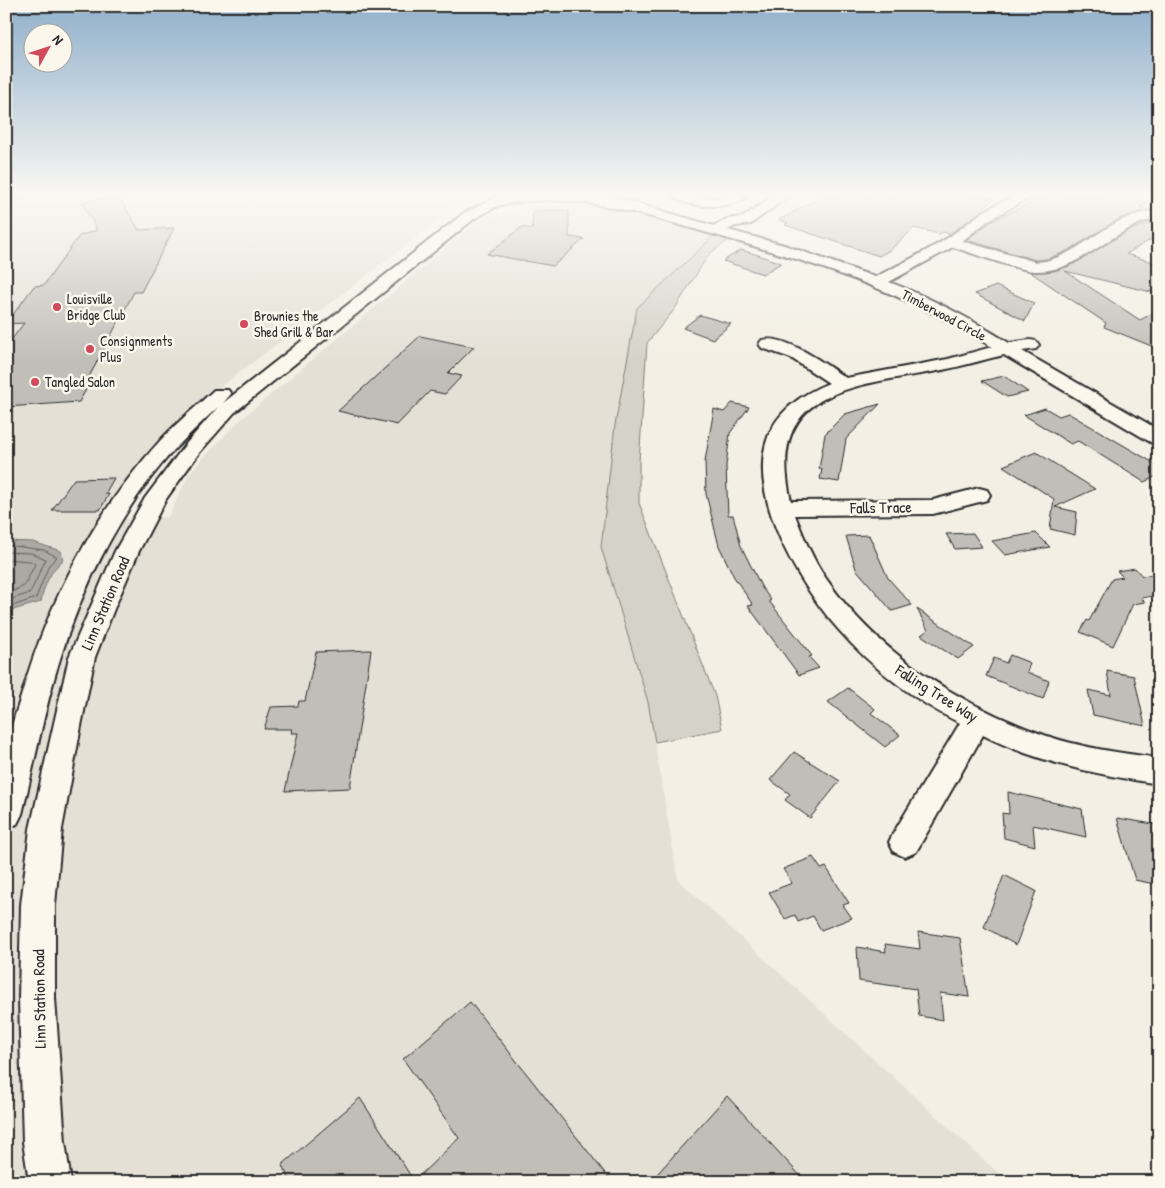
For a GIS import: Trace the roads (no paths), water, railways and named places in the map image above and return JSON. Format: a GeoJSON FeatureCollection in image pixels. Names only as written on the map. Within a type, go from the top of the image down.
{"type":"FeatureCollection","features":[{"type":"Feature","properties":{"kind":"street","name":"Linn Station Road"},"geometry":{"type":"LineString","coordinates":[[6,814],[46,659],[64,612],[98,546],[129,494],[166,446],[242,377],[408,250]]}},
{"type":"Feature","properties":{"kind":"street","name":"Linn Station Road"},"geometry":{"type":"LineString","coordinates":[[50,1182],[44,1142],[37,998],[38,905],[46,828],[82,657],[127,551],[156,498],[192,449],[227,409],[426,250]]}},
{"type":"Feature","properties":{"kind":"street","name":"Timberwood Circle"},"geometry":{"type":"LineString","coordinates":[[792,250],[812,258],[883,278],[962,307],[1038,350]]}},
{"type":"Feature","properties":{"kind":"street"},"geometry":{"type":"LineString","coordinates":[[883,278],[935,250]]}},
{"type":"Feature","properties":{"kind":"street"},"geometry":{"type":"LineString","coordinates":[[979,250],[1035,267],[1046,268],[1062,262],[1079,250]]}},
{"type":"Feature","properties":{"kind":"street","name":"Timberwood Circle"},"geometry":{"type":"LineString","coordinates":[[883,278],[1159,439]]}},
{"type":"Feature","properties":{"kind":"street"},"geometry":{"type":"LineString","coordinates":[[768,344],[798,354],[844,385]]}},
{"type":"Feature","properties":{"kind":"street","name":"Falling Tree Way"},"geometry":{"type":"LineString","coordinates":[[1038,350],[1004,348],[950,363],[844,385],[811,399],[792,415],[779,434],[774,457],[774,476],[781,508],[790,535],[806,568],[848,624],[870,646],[913,681],[978,719],[1043,747],[1098,762],[1159,771]]}},
{"type":"Feature","properties":{"kind":"street"},"geometry":{"type":"LineString","coordinates":[[1062,365],[1151,416]]}},
{"type":"Feature","properties":{"kind":"street","name":"Falls Trace"},"geometry":{"type":"LineString","coordinates":[[781,508],[933,506],[979,495]]}},
{"type":"Feature","properties":{"kind":"street"},"geometry":{"type":"LineString","coordinates":[[905,842],[978,719]]}},
{"type":"Feature","properties":{"kind":"water"},"geometry":{"type":"Polygon","coordinates":[[[6,541],[33,542],[61,551],[63,560],[48,579],[41,602],[6,612],[6,541]]]}},
{"type":"Feature","properties":{"kind":"place","name":"Louisville Bridge Club"},"geometry":{"type":"Point","coordinates":[57,307]}},
{"type":"Feature","properties":{"kind":"place","name":"Brownies the Shed Grill & Bar"},"geometry":{"type":"Point","coordinates":[244,324]}},
{"type":"Feature","properties":{"kind":"place","name":"Consignments Plus"},"geometry":{"type":"Point","coordinates":[90,349]}},
{"type":"Feature","properties":{"kind":"place","name":"Tangled Salon"},"geometry":{"type":"Point","coordinates":[35,382]}}]}
